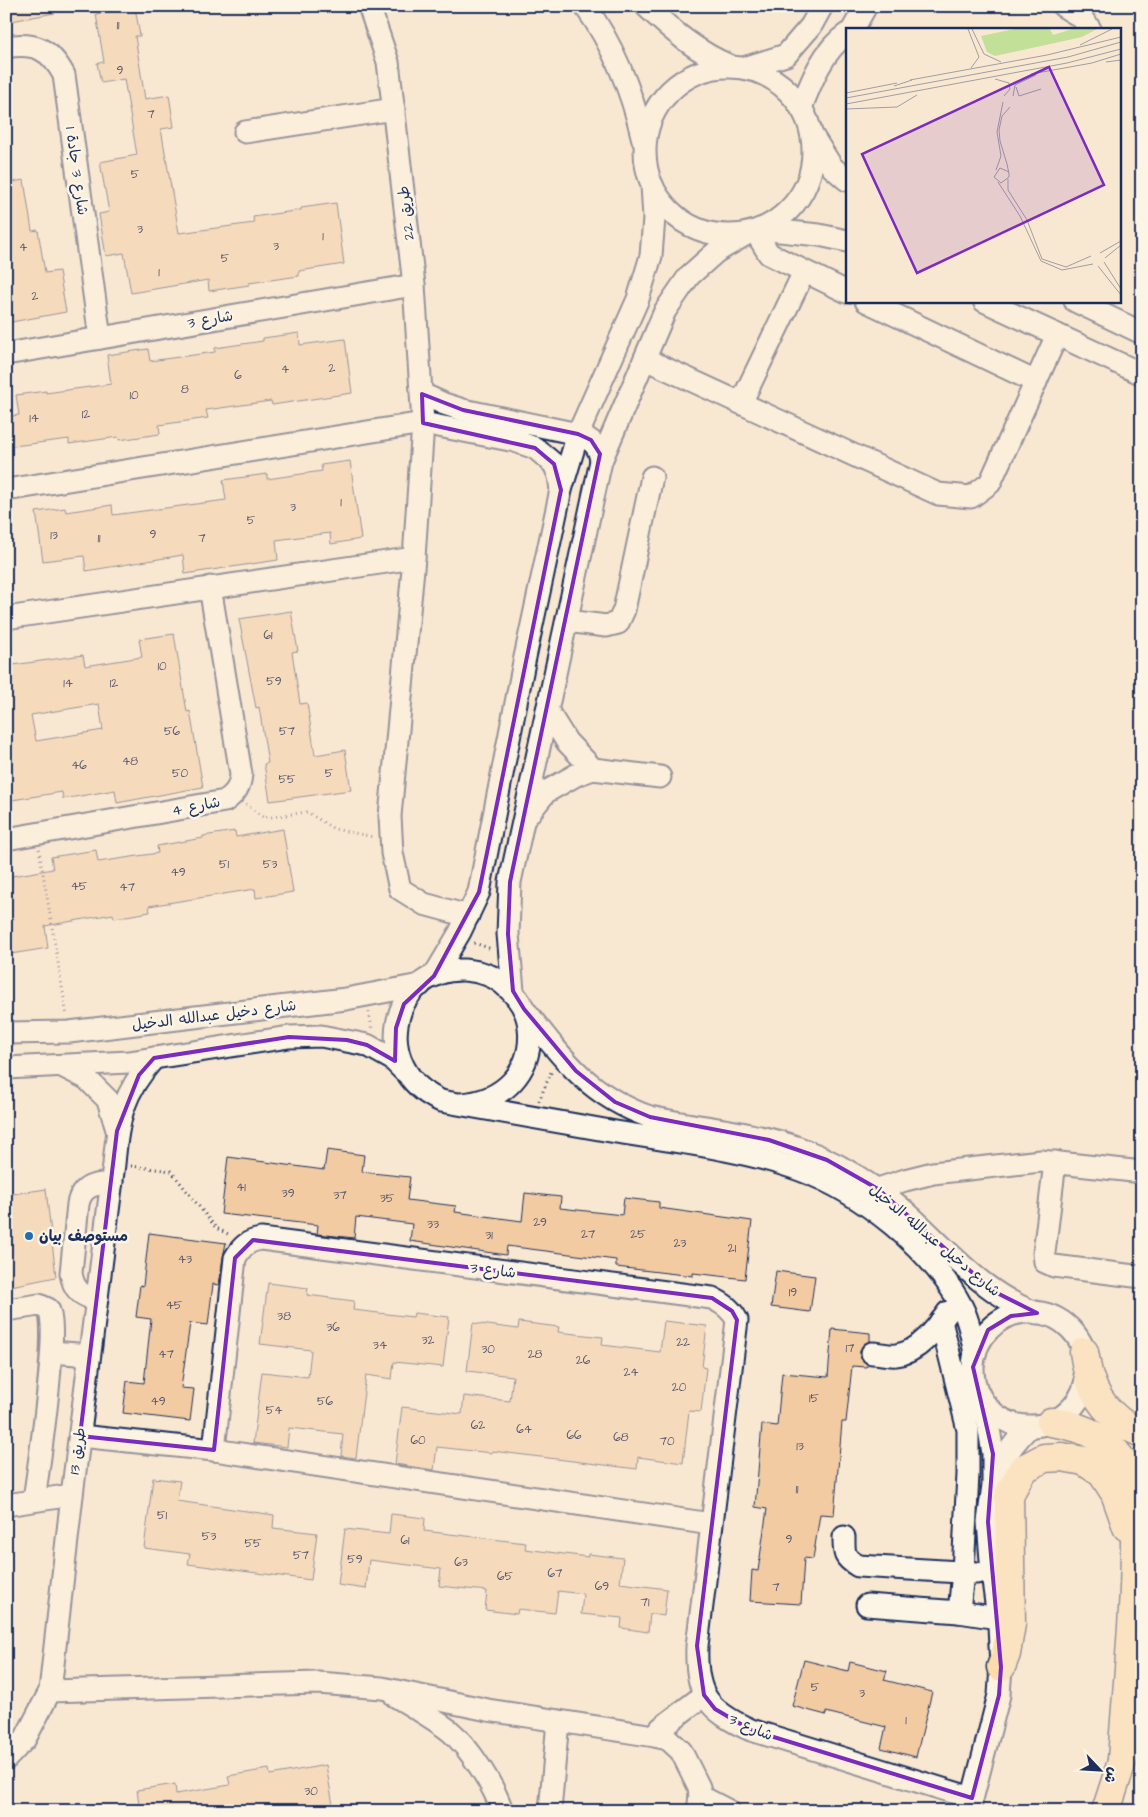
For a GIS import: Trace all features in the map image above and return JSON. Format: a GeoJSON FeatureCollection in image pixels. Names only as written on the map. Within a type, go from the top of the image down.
{"type":"FeatureCollection","features":[{"type":"Feature","properties":{"kind":"highway"},"geometry":{"type":"LineString","coordinates":[[1084,1352],[1091,1382],[1097,1395],[1118,1420],[1130,1429],[1142,1433]]}},
{"type":"Feature","properties":{"kind":"highway"},"geometry":{"type":"LineString","coordinates":[[1040,1424],[1071,1424],[1090,1432],[1108,1444],[1120,1457],[1132,1481],[1136,1503],[1135,1558],[1122,1760]]}},
{"type":"Feature","properties":{"kind":"highway"},"geometry":{"type":"LineString","coordinates":[[1001,1667],[1006,1654],[1010,1624],[1009,1495],[1023,1469],[1044,1458],[1062,1457],[1084,1461],[1102,1473],[1115,1493],[1122,1510],[1135,1558]]}},
{"type":"Feature","properties":{"kind":"highway"},"geometry":{"type":"LineString","coordinates":[[1106,1811],[1142,1701]]}},
{"type":"Feature","properties":{"kind":"street","name":"طريق 22"},"geometry":{"type":"LineString","coordinates":[[369,6],[388,62],[414,285],[423,422],[414,558],[390,816],[392,853],[400,890],[464,924]]}},
{"type":"Feature","properties":{"kind":"street"},"geometry":{"type":"LineString","coordinates":[[585,6],[604,35],[622,72],[637,112],[646,166],[652,185],[665,207],[685,224],[709,233],[722,235],[754,231],[819,235],[846,241]]}},
{"type":"Feature","properties":{"kind":"street"},"geometry":{"type":"LineString","coordinates":[[513,991],[508,934],[510,882],[601,461],[665,311],[690,276],[716,252],[785,214],[803,191],[809,178],[812,164],[811,135],[808,121],[801,108],[783,86],[771,78],[709,57],[665,24],[646,6]]}},
{"type":"Feature","properties":{"kind":"street"},"geometry":{"type":"LineString","coordinates":[[644,147],[651,119],[666,94],[688,77],[702,71],[737,67],[786,56],[811,26],[822,6]]}},
{"type":"Feature","properties":{"kind":"street"},"geometry":{"type":"LineString","coordinates":[[854,28],[866,6]]}},
{"type":"Feature","properties":{"kind":"street"},"geometry":{"type":"LineString","coordinates":[[1064,6],[1081,17],[1089,28]]}},
{"type":"Feature","properties":{"kind":"street"},"geometry":{"type":"LineString","coordinates":[[801,108],[817,71],[836,41],[846,35]]}},
{"type":"Feature","properties":{"kind":"street","name":"شارع 3 جادة 1"},"geometry":{"type":"LineString","coordinates":[[6,46],[21,44],[35,46],[48,53],[57,62],[64,75],[100,338]]}},
{"type":"Feature","properties":{"kind":"street"},"geometry":{"type":"LineString","coordinates":[[245,132],[394,110]]}},
{"type":"Feature","properties":{"kind":"street"},"geometry":{"type":"LineString","coordinates":[[811,135],[832,167],[846,179]]}},
{"type":"Feature","properties":{"kind":"street"},"geometry":{"type":"LineString","coordinates":[[427,980],[454,970],[476,970],[496,978],[513,991],[524,1009],[529,1023],[530,1043],[525,1063],[518,1075],[510,1085],[498,1094],[473,1104],[441,1101],[430,1096],[418,1088],[407,1075],[397,1052],[396,1028],[404,1004],[410,995],[427,980],[464,924],[479,892],[524,662],[561,490],[578,434],[638,300],[651,256],[654,218],[652,185]]}},
{"type":"Feature","properties":{"kind":"street"},"geometry":{"type":"LineString","coordinates":[[754,231],[769,254],[846,292]]}},
{"type":"Feature","properties":{"kind":"street"},"geometry":{"type":"LineString","coordinates":[[741,403],[804,272]]}},
{"type":"Feature","properties":{"kind":"street","name":"شارع 3"},"geometry":{"type":"LineString","coordinates":[[6,354],[414,285]]}},
{"type":"Feature","properties":{"kind":"street"},"geometry":{"type":"LineString","coordinates":[[868,302],[1036,382]]}},
{"type":"Feature","properties":{"kind":"street"},"geometry":{"type":"LineString","coordinates":[[986,302],[1142,374]]}},
{"type":"Feature","properties":{"kind":"street"},"geometry":{"type":"LineString","coordinates":[[1077,302],[1142,333]]}},
{"type":"Feature","properties":{"kind":"street"},"geometry":{"type":"LineString","coordinates":[[626,327],[649,350],[741,403],[938,494],[970,497],[990,482],[1057,335]]}},
{"type":"Feature","properties":{"kind":"street"},"geometry":{"type":"LineString","coordinates":[[422,394],[463,410],[578,434],[595,444],[599,449],[601,461]]}},
{"type":"Feature","properties":{"kind":"street"},"geometry":{"type":"LineString","coordinates":[[6,490],[423,422],[515,441],[535,448],[554,464],[559,476],[561,490]]}},
{"type":"Feature","properties":{"kind":"street"},"geometry":{"type":"LineString","coordinates":[[567,622],[606,626],[618,623],[624,610],[652,477]]}},
{"type":"Feature","properties":{"kind":"street"},"geometry":{"type":"LineString","coordinates":[[6,618],[414,558]]}},
{"type":"Feature","properties":{"kind":"street","name":"شارع 4"},"geometry":{"type":"LineString","coordinates":[[6,840],[225,801],[234,795],[240,785],[241,774],[210,587]]}},
{"type":"Feature","properties":{"kind":"street"},"geometry":{"type":"LineString","coordinates":[[547,710],[567,742],[593,769]]}},
{"type":"Feature","properties":{"kind":"street"},"geometry":{"type":"LineString","coordinates":[[524,820],[546,792],[576,774],[593,769],[660,777]]}},
{"type":"Feature","properties":{"kind":"street","name":"شارع دخيل عبدالله الدخيل"},"geometry":{"type":"LineString","coordinates":[[6,1033],[70,1032],[346,999],[427,980]]}},
{"type":"Feature","properties":{"kind":"street","name":"شارع دخيل عبدالله الدخيل"},"geometry":{"type":"LineString","coordinates":[[524,1009],[560,1054],[593,1088],[631,1110],[670,1121],[731,1131],[798,1148],[827,1160],[878,1190],[900,1207],[986,1285],[1012,1303],[1037,1313]]}},
{"type":"Feature","properties":{"kind":"street","name":"شارع دخيل عبدالله الدخيل"},"geometry":{"type":"LineString","coordinates":[[6,1068],[129,1062],[289,1037],[321,1036],[367,1045],[392,1059],[407,1075]]}},
{"type":"Feature","properties":{"kind":"street","name":"طريق 13"},"geometry":{"type":"LineString","coordinates":[[6,1759],[25,1739],[50,1691],[117,1131],[127,1097],[139,1075],[154,1058]]}},
{"type":"Feature","properties":{"kind":"street","name":"طريق 13"},"geometry":{"type":"LineString","coordinates":[[61,1066],[86,1078],[108,1100],[117,1131]]}},
{"type":"Feature","properties":{"kind":"street","name":"شارع دخيل عبدالله الدخيل"},"geometry":{"type":"LineString","coordinates":[[460,1104],[735,1152],[802,1171],[832,1185],[858,1200],[906,1236],[930,1261],[954,1293],[967,1319],[975,1354]]}},
{"type":"Feature","properties":{"kind":"street"},"geometry":{"type":"LineString","coordinates":[[878,1190],[905,1180],[933,1174],[1041,1161],[1142,1172]]}},
{"type":"Feature","properties":{"kind":"street"},"geometry":{"type":"LineString","coordinates":[[1055,1162],[1044,1253],[1045,1262],[1054,1266],[1142,1277]]}},
{"type":"Feature","properties":{"kind":"street"},"geometry":{"type":"LineString","coordinates":[[97,1300],[82,1294],[72,1281],[71,1273],[78,1204],[84,1190],[113,1174]]}},
{"type":"Feature","properties":{"kind":"street","name":"شارع 3"},"geometry":{"type":"LineString","coordinates":[[246,1243],[261,1240],[712,1298],[723,1303],[732,1311],[737,1320],[697,1646],[696,1663],[704,1695],[716,1710],[731,1721],[751,1730],[970,1804]]}},
{"type":"Feature","properties":{"kind":"street"},"geometry":{"type":"LineString","coordinates":[[214,1450],[235,1258],[246,1243]]}},
{"type":"Feature","properties":{"kind":"street"},"geometry":{"type":"LineString","coordinates":[[872,1353],[896,1355],[910,1351],[933,1332],[948,1311],[954,1293]]}},
{"type":"Feature","properties":{"kind":"street"},"geometry":{"type":"LineString","coordinates":[[6,1310],[39,1305],[48,1309],[52,1318],[52,1352],[34,1500]]}},
{"type":"Feature","properties":{"kind":"street"},"geometry":{"type":"LineString","coordinates":[[970,1804],[999,1695],[1001,1667],[988,1522],[993,1454],[988,1423],[974,1381],[973,1367],[975,1354],[980,1341],[988,1330],[999,1322],[1011,1316],[1024,1313],[1050,1316],[1066,1326],[1078,1340],[1084,1352],[1086,1376],[1083,1388],[1078,1399],[1066,1413],[1040,1424],[1017,1439],[1007,1453],[992,1484]]}},
{"type":"Feature","properties":{"kind":"street"},"geometry":{"type":"LineString","coordinates":[[941,1321],[968,1430],[968,1474],[959,1612]]}},
{"type":"Feature","properties":{"kind":"street"},"geometry":{"type":"LineString","coordinates":[[52,1352],[90,1355]]}},
{"type":"Feature","properties":{"kind":"street"},"geometry":{"type":"LineString","coordinates":[[978,1394],[994,1414],[1004,1420],[1016,1425],[1040,1424]]}},
{"type":"Feature","properties":{"kind":"street"},"geometry":{"type":"LineString","coordinates":[[80,1436],[214,1450],[711,1524]]}},
{"type":"Feature","properties":{"kind":"street"},"geometry":{"type":"LineString","coordinates":[[6,1505],[72,1495]]}},
{"type":"Feature","properties":{"kind":"street"},"geometry":{"type":"LineString","coordinates":[[844,1537],[844,1554],[849,1561],[858,1566],[992,1573]]}},
{"type":"Feature","properties":{"kind":"street"},"geometry":{"type":"LineString","coordinates":[[867,1605],[959,1612],[998,1618]]}},
{"type":"Feature","properties":{"kind":"street"},"geometry":{"type":"LineString","coordinates":[[50,1691],[318,1683],[382,1688],[488,1710],[655,1736],[668,1739],[681,1750],[699,1786],[699,1804],[729,1811]]}},
{"type":"Feature","properties":{"kind":"street"},"geometry":{"type":"LineString","coordinates":[[382,1688],[451,1732],[478,1764],[499,1799],[502,1811]]}},
{"type":"Feature","properties":{"kind":"street"},"geometry":{"type":"LineString","coordinates":[[655,1736],[661,1728],[704,1695]]}},
{"type":"Feature","properties":{"kind":"street"},"geometry":{"type":"LineString","coordinates":[[550,1811],[558,1721]]}},
{"type":"Feature","properties":{"kind":"path"},"geometry":{"type":"LineString","coordinates":[[234,795],[264,818],[307,812],[334,829],[392,841]]}},
{"type":"Feature","properties":{"kind":"path"},"geometry":{"type":"LineString","coordinates":[[37,834],[70,1032]]}},
{"type":"Feature","properties":{"kind":"path"},"geometry":{"type":"LineString","coordinates":[[464,924],[473,942],[497,951],[510,950]]}},
{"type":"Feature","properties":{"kind":"path"},"geometry":{"type":"LineString","coordinates":[[366,995],[372,1030],[367,1045]]}},
{"type":"Feature","properties":{"kind":"path"},"geometry":{"type":"LineString","coordinates":[[532,1118],[560,1054]]}},
{"type":"Feature","properties":{"kind":"path"},"geometry":{"type":"LineString","coordinates":[[113,1174],[171,1171],[216,1228],[246,1243]]}},
{"type":"Feature","properties":{"kind":"highlighted area"},"geometry":{"type":"Polygon","coordinates":[[[422,394],[463,410],[578,434],[591,440],[600,454],[510,882],[508,934],[513,991],[524,1009],[576,1071],[615,1102],[650,1117],[769,1140],[827,1160],[878,1189],[993,1291],[1037,1313],[1011,1316],[988,1330],[973,1367],[993,1454],[988,1522],[1001,1667],[999,1695],[972,1798],[751,1730],[715,1709],[704,1695],[697,1646],[737,1320],[732,1311],[712,1298],[253,1240],[235,1258],[214,1450],[80,1436],[117,1131],[139,1075],[154,1058],[289,1037],[347,1040],[367,1045],[395,1061],[396,1028],[404,1004],[434,976],[479,892],[561,490],[554,464],[535,448],[423,423],[422,394]]]}},
{"type":"Feature","properties":{"kind":"building"},"geometry":{"type":"Polygon","coordinates":[[[6,6],[55,6],[55,13],[6,22],[6,6]]]}},
{"type":"Feature","properties":{"kind":"building"},"geometry":{"type":"Polygon","coordinates":[[[135,7],[140,36],[135,36],[145,99],[169,95],[174,127],[161,129],[179,233],[254,223],[253,217],[336,203],[344,264],[299,271],[299,276],[209,291],[208,280],[131,293],[124,253],[106,256],[99,214],[109,212],[100,162],[137,155],[124,79],[101,83],[97,63],[104,62],[96,14],[135,7]]]}},
{"type":"Feature","properties":{"kind":"building"},"geometry":{"type":"Polygon","coordinates":[[[24,180],[32,231],[38,230],[45,273],[59,271],[66,312],[6,323],[6,183],[24,180]]]}},
{"type":"Feature","properties":{"kind":"building"},"geometry":{"type":"Polygon","coordinates":[[[299,333],[300,345],[345,339],[352,393],[272,405],[271,401],[206,410],[208,418],[159,425],[160,434],[119,440],[118,437],[69,444],[69,439],[6,447],[6,417],[19,415],[16,395],[111,384],[107,355],[148,349],[150,361],[215,352],[215,348],[263,341],[263,338],[299,333]]]}},
{"type":"Feature","properties":{"kind":"building"},"geometry":{"type":"Polygon","coordinates":[[[350,461],[361,539],[331,544],[330,533],[276,540],[278,560],[185,574],[183,555],[86,571],[84,556],[43,561],[36,512],[65,508],[66,512],[112,505],[113,515],[226,500],[223,480],[267,474],[267,479],[322,471],[321,465],[350,461]]]}},
{"type":"Feature","properties":{"kind":"building"},"geometry":{"type":"Polygon","coordinates":[[[291,611],[298,651],[292,652],[300,704],[307,703],[315,755],[345,750],[351,790],[270,801],[264,764],[268,763],[259,707],[256,708],[239,619],[291,611]]]}},
{"type":"Feature","properties":{"kind":"building"},"geometry":{"type":"Polygon","coordinates":[[[174,634],[187,712],[190,711],[203,787],[117,803],[115,790],[63,799],[62,792],[6,801],[6,666],[83,655],[85,666],[142,657],[139,639],[174,634]],[[99,704],[31,715],[36,741],[103,730],[99,704]]]}},
{"type":"Feature","properties":{"kind":"building"},"geometry":{"type":"Polygon","coordinates":[[[283,829],[293,892],[256,898],[255,889],[149,906],[150,912],[114,918],[113,914],[45,926],[48,948],[11,954],[6,927],[6,877],[53,869],[51,857],[96,850],[98,862],[158,853],[157,846],[203,838],[203,836],[235,831],[236,837],[283,829]]]}},
{"type":"Feature","properties":{"kind":"building"},"geometry":{"type":"Polygon","coordinates":[[[327,1150],[364,1155],[362,1172],[410,1177],[407,1200],[456,1206],[455,1212],[522,1221],[525,1193],[561,1197],[560,1208],[622,1215],[624,1198],[659,1202],[659,1208],[752,1221],[745,1279],[693,1273],[693,1276],[616,1267],[616,1260],[507,1246],[506,1255],[410,1241],[412,1224],[356,1217],[354,1238],[317,1234],[318,1225],[221,1214],[228,1157],[324,1170],[327,1150]]]}},
{"type":"Feature","properties":{"kind":"building","name":"مستوصف بيان"},"geometry":{"type":"Polygon","coordinates":[[[46,1189],[56,1277],[6,1287],[6,1195],[46,1189]]]}},
{"type":"Feature","properties":{"kind":"building"},"geometry":{"type":"Polygon","coordinates":[[[149,1233],[226,1243],[219,1285],[213,1284],[208,1325],[190,1323],[181,1388],[194,1389],[190,1421],[123,1413],[127,1381],[144,1383],[151,1319],[136,1317],[140,1285],[143,1286],[149,1233]]]}},
{"type":"Feature","properties":{"kind":"building"},"geometry":{"type":"Polygon","coordinates":[[[776,1271],[815,1276],[810,1312],[771,1307],[776,1271]]]}},
{"type":"Feature","properties":{"kind":"building"},"geometry":{"type":"Polygon","coordinates":[[[268,1283],[308,1288],[307,1295],[354,1301],[353,1310],[413,1317],[414,1313],[449,1317],[443,1367],[394,1362],[392,1379],[366,1375],[356,1458],[341,1456],[343,1434],[289,1428],[287,1447],[253,1443],[262,1372],[308,1377],[311,1350],[260,1344],[268,1283]]]}},
{"type":"Feature","properties":{"kind":"building"},"geometry":{"type":"Polygon","coordinates":[[[664,1321],[707,1326],[702,1367],[706,1368],[701,1412],[689,1411],[683,1463],[638,1457],[637,1469],[492,1451],[492,1453],[437,1447],[434,1470],[395,1464],[402,1407],[462,1414],[464,1396],[510,1401],[513,1376],[467,1371],[473,1323],[518,1329],[519,1322],[559,1327],[558,1332],[603,1337],[602,1345],[660,1352],[664,1321]]]}},
{"type":"Feature","properties":{"kind":"building"},"geometry":{"type":"Polygon","coordinates":[[[832,1329],[870,1333],[870,1341],[862,1346],[860,1352],[861,1359],[867,1364],[867,1367],[852,1366],[846,1422],[842,1422],[834,1515],[820,1514],[813,1559],[804,1558],[801,1604],[750,1601],[752,1570],[758,1571],[767,1509],[755,1507],[762,1424],[777,1426],[782,1373],[828,1377],[832,1329]]]}},
{"type":"Feature","properties":{"kind":"building"},"geometry":{"type":"Polygon","coordinates":[[[153,1478],[180,1481],[177,1501],[274,1515],[273,1528],[317,1533],[311,1580],[188,1564],[190,1554],[144,1548],[153,1478]]]}},
{"type":"Feature","properties":{"kind":"building"},"geometry":{"type":"Polygon","coordinates":[[[391,1514],[425,1518],[424,1531],[526,1543],[525,1549],[588,1557],[588,1554],[623,1558],[620,1583],[667,1589],[664,1616],[650,1614],[648,1632],[621,1628],[622,1618],[581,1614],[583,1594],[558,1591],[555,1613],[518,1609],[517,1614],[485,1610],[487,1591],[439,1586],[441,1569],[369,1560],[366,1589],[338,1585],[345,1529],[389,1534],[391,1514]]]}},
{"type":"Feature","properties":{"kind":"building"},"geometry":{"type":"Polygon","coordinates":[[[804,1660],[848,1671],[850,1662],[887,1671],[884,1680],[932,1692],[916,1757],[881,1748],[886,1727],[826,1712],[826,1715],[792,1706],[804,1660]]]}},
{"type":"Feature","properties":{"kind":"building"},"geometry":{"type":"Polygon","coordinates":[[[326,1765],[334,1811],[140,1811],[137,1790],[175,1784],[176,1794],[230,1785],[228,1776],[269,1769],[270,1775],[326,1765]]]}},
{"type":"Feature","properties":{"kind":"place","name":"مستوصف بيان"},"geometry":{"type":"Point","coordinates":[29,1236]}}]}
